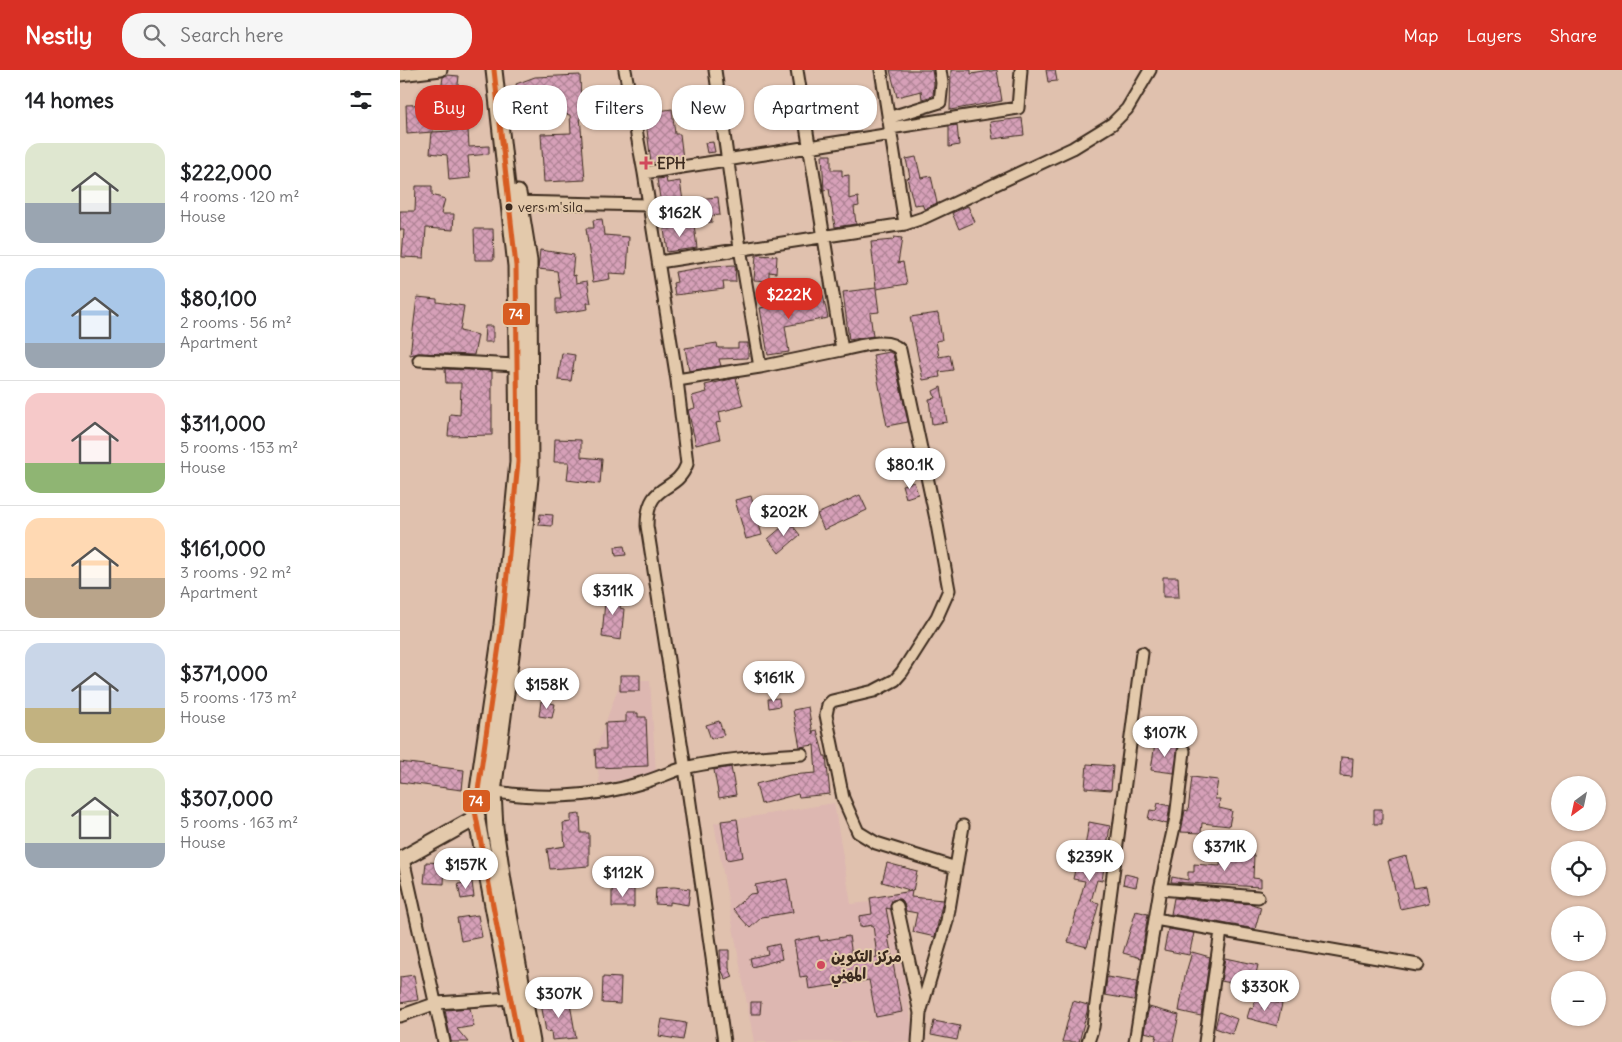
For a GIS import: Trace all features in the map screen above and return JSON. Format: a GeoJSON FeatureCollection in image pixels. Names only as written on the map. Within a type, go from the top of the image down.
{"type":"FeatureCollection","features":[{"type":"Feature","properties":{"kind":"main road"},"geometry":{"type":"LineString","coordinates":[[402,859],[476,814],[486,790],[515,625],[530,478],[529,261],[514,203],[494,70]]}},
{"type":"Feature","properties":{"kind":"main road"},"geometry":{"type":"LineString","coordinates":[[496,808],[486,790],[518,480],[514,203],[504,70]]}},
{"type":"Feature","properties":{"kind":"main road"},"geometry":{"type":"LineString","coordinates":[[519,1042],[476,814],[476,805],[481,800],[493,802],[496,808],[495,828],[502,881],[532,1042]]}},
{"type":"Feature","properties":{"kind":"street"},"geometry":{"type":"LineString","coordinates":[[400,75],[441,70]]}},
{"type":"Feature","properties":{"kind":"street"},"geometry":{"type":"LineString","coordinates":[[624,70],[659,262],[677,380],[687,464],[682,474],[651,500],[647,511],[647,526],[685,768],[724,1042]]}},
{"type":"Feature","properties":{"kind":"street"},"geometry":{"type":"LineString","coordinates":[[715,70],[740,248],[760,366]]}},
{"type":"Feature","properties":{"kind":"street"},"geometry":{"type":"LineString","coordinates":[[797,70],[842,350]]}},
{"type":"Feature","properties":{"kind":"street"},"geometry":{"type":"LineString","coordinates":[[881,70],[905,224]]}},
{"type":"Feature","properties":{"kind":"street"},"geometry":{"type":"LineString","coordinates":[[890,127],[940,102],[942,83],[940,70]]}},
{"type":"Feature","properties":{"kind":"street"},"geometry":{"type":"LineString","coordinates":[[644,173],[810,147],[890,127],[1018,108],[1021,70]]}},
{"type":"Feature","properties":{"kind":"street"},"geometry":{"type":"LineString","coordinates":[[659,262],[905,224],[940,211],[1073,148],[1112,124],[1127,109],[1150,70]]}},
{"type":"Feature","properties":{"kind":"street"},"geometry":{"type":"LineString","coordinates":[[514,203],[648,205]]}},
{"type":"Feature","properties":{"kind":"street"},"geometry":{"type":"LineString","coordinates":[[677,380],[885,343],[893,344],[900,350],[949,590],[937,617],[895,680],[874,690],[832,701],[828,705],[826,715],[836,771],[848,814],[862,836],[876,843],[956,868]]}},
{"type":"Feature","properties":{"kind":"street"},"geometry":{"type":"LineString","coordinates":[[419,360],[517,364]]}},
{"type":"Feature","properties":{"kind":"street"},"geometry":{"type":"LineString","coordinates":[[1088,1042],[1093,1027],[1109,918],[1142,653]]}},
{"type":"Feature","properties":{"kind":"street"},"geometry":{"type":"LineString","coordinates":[[1135,1042],[1160,889],[1176,818],[1184,752]]}},
{"type":"Feature","properties":{"kind":"street"},"geometry":{"type":"LineString","coordinates":[[486,790],[559,796],[602,792],[640,784],[685,768],[757,756],[802,754]]}},
{"type":"Feature","properties":{"kind":"street"},"geometry":{"type":"LineString","coordinates":[[918,1042],[920,1013],[947,921],[963,826]]}},
{"type":"Feature","properties":{"kind":"street"},"geometry":{"type":"LineString","coordinates":[[402,859],[437,1003],[444,1042]]}},
{"type":"Feature","properties":{"kind":"street"},"geometry":{"type":"LineString","coordinates":[[1160,889],[1258,897]]}},
{"type":"Feature","properties":{"kind":"street"},"geometry":{"type":"LineString","coordinates":[[897,906],[920,1013]]}},
{"type":"Feature","properties":{"kind":"street"},"geometry":{"type":"LineString","coordinates":[[1155,919],[1418,966]]}},
{"type":"Feature","properties":{"kind":"street"},"geometry":{"type":"LineString","coordinates":[[1205,1042],[1221,931]]}},
{"type":"Feature","properties":{"kind":"street"},"geometry":{"type":"LineString","coordinates":[[400,1016],[437,1003],[511,998]]}},
{"type":"Feature","properties":{"kind":"shaded area"},"geometry":{"type":"Polygon","coordinates":[[[621,680],[650,680],[656,773],[600,784],[595,751],[621,680]]]}},
{"type":"Feature","properties":{"kind":"shaded area","name":"مركز التكوين المهني"},"geometry":{"type":"Polygon","coordinates":[[[834,803],[851,904],[892,900],[912,1025],[912,1042],[754,1042],[714,823],[834,803]]]}},
{"type":"Feature","properties":{"kind":"building"},"geometry":{"type":"Polygon","coordinates":[[[890,70],[932,70],[933,96],[922,99],[921,91],[897,97],[890,70]]]}},
{"type":"Feature","properties":{"kind":"building"},"geometry":{"type":"Polygon","coordinates":[[[951,70],[971,70],[971,74],[997,70],[1002,101],[950,110],[951,70]]]}},
{"type":"Feature","properties":{"kind":"building"},"geometry":{"type":"Polygon","coordinates":[[[1046,70],[1055,70],[1057,81],[1048,82],[1046,70]]]}},
{"type":"Feature","properties":{"kind":"building"},"geometry":{"type":"Polygon","coordinates":[[[447,75],[459,76],[458,85],[442,85],[443,77],[447,75]]]}},
{"type":"Feature","properties":{"kind":"building"},"geometry":{"type":"Polygon","coordinates":[[[580,75],[580,85],[577,85],[577,130],[581,130],[585,180],[544,182],[541,134],[571,133],[570,115],[567,114],[567,85],[516,85],[535,77],[580,75]]]}},
{"type":"Feature","properties":{"kind":"building"},"geometry":{"type":"Polygon","coordinates":[[[406,105],[415,105],[415,130],[433,130],[433,132],[468,130],[469,147],[489,146],[489,154],[468,156],[470,178],[449,180],[447,155],[430,153],[432,132],[407,134],[406,105]]]}},
{"type":"Feature","properties":{"kind":"building"},"geometry":{"type":"Polygon","coordinates":[[[672,109],[672,130],[675,130],[675,134],[680,134],[683,159],[651,163],[647,130],[662,130],[662,110],[672,109]]]}},
{"type":"Feature","properties":{"kind":"building"},"geometry":{"type":"Polygon","coordinates":[[[1022,118],[1024,135],[993,139],[990,122],[1022,118]]]}},
{"type":"Feature","properties":{"kind":"building"},"geometry":{"type":"Polygon","coordinates":[[[957,125],[959,145],[949,147],[949,126],[957,125]]]}},
{"type":"Feature","properties":{"kind":"building"},"geometry":{"type":"Polygon","coordinates":[[[713,142],[715,152],[707,153],[705,143],[713,142]]]}},
{"type":"Feature","properties":{"kind":"building"},"geometry":{"type":"Polygon","coordinates":[[[822,155],[831,155],[831,170],[842,170],[842,176],[849,175],[849,199],[858,197],[859,206],[854,207],[856,224],[835,227],[829,189],[824,190],[822,155]]]}},
{"type":"Feature","properties":{"kind":"building"},"geometry":{"type":"Polygon","coordinates":[[[916,157],[921,178],[931,176],[937,203],[924,209],[922,204],[914,205],[907,178],[910,177],[906,159],[916,157]]]}},
{"type":"Feature","properties":{"kind":"building"},"geometry":{"type":"Polygon","coordinates":[[[666,178],[667,183],[680,181],[683,201],[661,204],[657,179],[666,178]]]}},
{"type":"Feature","properties":{"kind":"building"},"geometry":{"type":"Polygon","coordinates":[[[416,186],[432,186],[432,195],[445,199],[441,214],[454,214],[453,230],[426,228],[424,258],[402,257],[404,230],[400,230],[400,211],[415,211],[416,186]]]}},
{"type":"Feature","properties":{"kind":"building"},"geometry":{"type":"Polygon","coordinates":[[[718,197],[720,215],[711,216],[712,222],[697,224],[694,199],[718,197]]]}},
{"type":"Feature","properties":{"kind":"building"},"geometry":{"type":"Polygon","coordinates":[[[968,206],[975,222],[959,229],[952,213],[968,206]]]}},
{"type":"Feature","properties":{"kind":"building"},"geometry":{"type":"Polygon","coordinates":[[[602,219],[604,235],[629,237],[627,274],[609,273],[610,279],[593,282],[586,228],[594,228],[593,220],[602,219]]]}},
{"type":"Feature","properties":{"kind":"building"},"geometry":{"type":"Polygon","coordinates":[[[694,225],[697,248],[667,252],[664,229],[694,225]]]}},
{"type":"Feature","properties":{"kind":"building"},"geometry":{"type":"Polygon","coordinates":[[[474,229],[493,229],[494,260],[475,260],[474,229]]]}},
{"type":"Feature","properties":{"kind":"building"},"geometry":{"type":"Polygon","coordinates":[[[894,237],[902,238],[898,263],[903,262],[907,284],[876,289],[879,312],[870,313],[873,336],[849,340],[843,292],[876,288],[871,242],[893,240],[894,237]]]}},
{"type":"Feature","properties":{"kind":"building"},"geometry":{"type":"Polygon","coordinates":[[[540,250],[574,255],[572,276],[575,275],[576,283],[587,281],[591,303],[587,303],[588,309],[556,314],[556,299],[561,299],[557,271],[538,269],[540,250]]]}},
{"type":"Feature","properties":{"kind":"building"},"geometry":{"type":"Polygon","coordinates":[[[756,255],[777,256],[776,273],[769,272],[769,281],[754,280],[756,255]]]}},
{"type":"Feature","properties":{"kind":"building"},"geometry":{"type":"Polygon","coordinates":[[[735,265],[736,282],[723,282],[724,289],[675,295],[673,283],[677,282],[675,272],[711,266],[735,265]]]}},
{"type":"Feature","properties":{"kind":"building"},"geometry":{"type":"Polygon","coordinates":[[[823,295],[828,318],[785,326],[789,352],[768,355],[760,308],[823,295]]]}},
{"type":"Feature","properties":{"kind":"building"},"geometry":{"type":"Polygon","coordinates":[[[417,297],[437,299],[437,302],[464,306],[460,331],[478,335],[474,355],[419,353],[410,355],[417,297]]]}},
{"type":"Feature","properties":{"kind":"building"},"geometry":{"type":"Polygon","coordinates":[[[938,313],[942,340],[936,341],[939,357],[950,355],[953,370],[939,372],[940,377],[923,380],[910,317],[938,313]]]}},
{"type":"Feature","properties":{"kind":"building"},"geometry":{"type":"Polygon","coordinates":[[[485,326],[493,326],[493,342],[484,342],[485,326]]]}},
{"type":"Feature","properties":{"kind":"building"},"geometry":{"type":"Polygon","coordinates":[[[717,343],[718,348],[738,348],[738,343],[748,343],[748,358],[719,359],[721,366],[689,371],[685,348],[717,343]]]}},
{"type":"Feature","properties":{"kind":"building"},"geometry":{"type":"Polygon","coordinates":[[[889,352],[893,354],[908,422],[887,426],[873,355],[889,352]]]}},
{"type":"Feature","properties":{"kind":"building"},"geometry":{"type":"Polygon","coordinates":[[[562,353],[575,355],[571,381],[558,380],[562,353]]]}},
{"type":"Feature","properties":{"kind":"building"},"geometry":{"type":"Polygon","coordinates":[[[445,369],[492,371],[492,435],[448,436],[450,414],[460,415],[461,383],[446,383],[445,369]]]}},
{"type":"Feature","properties":{"kind":"building"},"geometry":{"type":"Polygon","coordinates":[[[736,378],[743,406],[719,412],[721,422],[716,423],[720,439],[696,445],[688,410],[695,408],[692,396],[707,392],[705,385],[736,378]]]}},
{"type":"Feature","properties":{"kind":"building"},"geometry":{"type":"Polygon","coordinates":[[[941,387],[947,422],[932,424],[929,399],[935,398],[933,391],[941,387]]]}},
{"type":"Feature","properties":{"kind":"building"},"geometry":{"type":"Polygon","coordinates":[[[555,439],[581,440],[581,457],[602,459],[600,484],[567,480],[569,462],[554,462],[555,439]]]}},
{"type":"Feature","properties":{"kind":"building"},"geometry":{"type":"Polygon","coordinates":[[[914,482],[918,494],[906,498],[902,485],[914,482]]]}},
{"type":"Feature","properties":{"kind":"building"},"geometry":{"type":"Polygon","coordinates":[[[860,495],[867,510],[824,530],[817,514],[860,495]]]}},
{"type":"Feature","properties":{"kind":"building"},"geometry":{"type":"Polygon","coordinates":[[[751,496],[762,535],[746,539],[735,500],[751,496]]]}},
{"type":"Feature","properties":{"kind":"building"},"geometry":{"type":"Polygon","coordinates":[[[540,514],[553,515],[552,526],[539,525],[540,514]]]}},
{"type":"Feature","properties":{"kind":"building"},"geometry":{"type":"Polygon","coordinates":[[[789,521],[800,535],[779,553],[768,539],[789,521]]]}},
{"type":"Feature","properties":{"kind":"building"},"geometry":{"type":"Polygon","coordinates":[[[624,546],[626,555],[616,556],[615,547],[624,546]]]}},
{"type":"Feature","properties":{"kind":"building"},"geometry":{"type":"Polygon","coordinates":[[[1163,577],[1178,577],[1179,597],[1163,597],[1163,577]]]}},
{"type":"Feature","properties":{"kind":"building"},"geometry":{"type":"Polygon","coordinates":[[[606,589],[623,593],[620,608],[624,609],[621,640],[602,637],[606,589]]]}},
{"type":"Feature","properties":{"kind":"building"},"geometry":{"type":"Polygon","coordinates":[[[620,675],[640,675],[640,691],[620,691],[620,675]]]}},
{"type":"Feature","properties":{"kind":"building"},"geometry":{"type":"Polygon","coordinates":[[[779,698],[780,706],[769,708],[768,699],[779,698]]]}},
{"type":"Feature","properties":{"kind":"building"},"geometry":{"type":"Polygon","coordinates":[[[541,701],[555,704],[552,718],[539,716],[541,701]]]}},
{"type":"Feature","properties":{"kind":"building"},"geometry":{"type":"Polygon","coordinates":[[[808,707],[813,734],[813,731],[817,730],[824,756],[826,756],[830,794],[799,797],[798,794],[761,804],[756,784],[790,775],[816,773],[814,745],[800,747],[793,710],[808,707]]]}},
{"type":"Feature","properties":{"kind":"building"},"geometry":{"type":"Polygon","coordinates":[[[626,713],[638,713],[638,717],[646,717],[648,766],[596,768],[595,749],[606,749],[605,723],[626,722],[626,713]]]}},
{"type":"Feature","properties":{"kind":"building"},"geometry":{"type":"Polygon","coordinates":[[[719,721],[724,735],[711,739],[706,725],[719,721]]]}},
{"type":"Feature","properties":{"kind":"building"},"geometry":{"type":"Polygon","coordinates":[[[1155,743],[1179,746],[1174,773],[1151,770],[1155,743]]]}},
{"type":"Feature","properties":{"kind":"building"},"geometry":{"type":"Polygon","coordinates":[[[1341,757],[1353,758],[1352,777],[1340,776],[1341,757]]]}},
{"type":"Feature","properties":{"kind":"building"},"geometry":{"type":"Polygon","coordinates":[[[400,762],[464,770],[462,790],[400,782],[400,762]]]}},
{"type":"Feature","properties":{"kind":"building"},"geometry":{"type":"Polygon","coordinates":[[[1087,764],[1113,766],[1111,790],[1085,788],[1087,764]]]}},
{"type":"Feature","properties":{"kind":"building"},"geometry":{"type":"Polygon","coordinates":[[[731,767],[736,795],[719,798],[714,770],[731,767]]]}},
{"type":"Feature","properties":{"kind":"building"},"geometry":{"type":"Polygon","coordinates":[[[1192,777],[1218,780],[1215,799],[1220,799],[1219,808],[1232,811],[1229,826],[1202,823],[1201,833],[1181,832],[1185,810],[1188,811],[1192,777]]]}},
{"type":"Feature","properties":{"kind":"building"},"geometry":{"type":"Polygon","coordinates":[[[1158,803],[1170,806],[1167,824],[1148,819],[1150,810],[1156,811],[1158,803]]]}},
{"type":"Feature","properties":{"kind":"building"},"geometry":{"type":"Polygon","coordinates":[[[1374,809],[1382,809],[1382,824],[1374,824],[1374,809]]]}},
{"type":"Feature","properties":{"kind":"building"},"geometry":{"type":"Polygon","coordinates":[[[580,814],[581,833],[589,833],[589,866],[550,869],[547,849],[565,846],[563,823],[571,822],[571,815],[580,814]]]}},
{"type":"Feature","properties":{"kind":"building"},"geometry":{"type":"Polygon","coordinates":[[[737,819],[743,857],[727,860],[721,821],[737,819]]]}},
{"type":"Feature","properties":{"kind":"building"},"geometry":{"type":"Polygon","coordinates":[[[1089,822],[1110,826],[1102,881],[1097,880],[1091,901],[1099,903],[1087,947],[1068,942],[1085,881],[1073,879],[1076,865],[1082,866],[1089,822]]]}},
{"type":"Feature","properties":{"kind":"building"},"geometry":{"type":"Polygon","coordinates":[[[1221,854],[1254,855],[1253,878],[1261,879],[1261,887],[1171,882],[1172,877],[1188,880],[1188,872],[1194,872],[1194,864],[1220,866],[1221,854]]]}},
{"type":"Feature","properties":{"kind":"building"},"geometry":{"type":"Polygon","coordinates":[[[1406,856],[1414,888],[1426,886],[1429,903],[1400,909],[1388,861],[1406,856]]]}},
{"type":"Feature","properties":{"kind":"building"},"geometry":{"type":"Polygon","coordinates":[[[426,862],[445,863],[444,884],[424,883],[426,862]]]}},
{"type":"Feature","properties":{"kind":"building"},"geometry":{"type":"Polygon","coordinates":[[[887,863],[917,871],[913,891],[882,882],[887,863]]]}},
{"type":"Feature","properties":{"kind":"building"},"geometry":{"type":"Polygon","coordinates":[[[1125,874],[1138,877],[1136,887],[1123,884],[1125,874]]]}},
{"type":"Feature","properties":{"kind":"building"},"geometry":{"type":"Polygon","coordinates":[[[787,879],[793,912],[762,917],[750,928],[733,909],[750,894],[757,893],[755,885],[787,879]]]}},
{"type":"Feature","properties":{"kind":"building"},"geometry":{"type":"Polygon","coordinates":[[[472,882],[474,897],[461,899],[458,884],[472,882]]]}},
{"type":"Feature","properties":{"kind":"building"},"geometry":{"type":"Polygon","coordinates":[[[674,887],[690,889],[688,905],[670,902],[670,905],[655,904],[656,888],[674,887]]]}},
{"type":"Feature","properties":{"kind":"building"},"geometry":{"type":"Polygon","coordinates":[[[634,889],[634,907],[612,907],[612,890],[634,889]]]}},
{"type":"Feature","properties":{"kind":"building"},"geometry":{"type":"Polygon","coordinates":[[[912,891],[911,897],[943,900],[935,937],[913,932],[917,913],[906,911],[900,899],[892,900],[890,909],[886,908],[891,935],[888,936],[902,1012],[876,1017],[869,980],[809,989],[807,976],[800,977],[794,941],[819,936],[820,941],[849,936],[853,961],[877,957],[873,925],[860,927],[859,916],[872,914],[870,898],[912,891]]]}},
{"type":"Feature","properties":{"kind":"building"},"geometry":{"type":"Polygon","coordinates":[[[1174,898],[1252,904],[1261,907],[1255,929],[1171,914],[1174,898]]]}},
{"type":"Feature","properties":{"kind":"building"},"geometry":{"type":"Polygon","coordinates":[[[1136,911],[1148,914],[1141,958],[1123,953],[1136,911]]]}},
{"type":"Feature","properties":{"kind":"building"},"geometry":{"type":"Polygon","coordinates":[[[478,915],[482,937],[461,941],[457,918],[478,915]]]}},
{"type":"Feature","properties":{"kind":"building"},"geometry":{"type":"Polygon","coordinates":[[[1168,929],[1194,933],[1189,955],[1164,950],[1168,929]]]}},
{"type":"Feature","properties":{"kind":"building"},"geometry":{"type":"Polygon","coordinates":[[[779,944],[782,959],[752,967],[750,958],[768,954],[766,947],[779,944]]]}},
{"type":"Feature","properties":{"kind":"building"},"geometry":{"type":"Polygon","coordinates":[[[720,950],[729,950],[729,968],[733,977],[726,980],[721,969],[720,950]]]}},
{"type":"Feature","properties":{"kind":"building"},"geometry":{"type":"Polygon","coordinates":[[[1192,952],[1210,957],[1201,1016],[1179,1011],[1185,976],[1192,952]]]}},
{"type":"Feature","properties":{"kind":"building"},"geometry":{"type":"Polygon","coordinates":[[[1225,958],[1258,965],[1253,987],[1221,981],[1225,958]]]}},
{"type":"Feature","properties":{"kind":"building"},"geometry":{"type":"Polygon","coordinates":[[[414,975],[418,1000],[400,1003],[400,977],[414,975]]]}},
{"type":"Feature","properties":{"kind":"building"},"geometry":{"type":"Polygon","coordinates":[[[603,977],[621,978],[620,1004],[602,1003],[603,977]]]}},
{"type":"Feature","properties":{"kind":"building"},"geometry":{"type":"Polygon","coordinates":[[[1107,977],[1137,982],[1134,1000],[1105,995],[1107,977]]]}},
{"type":"Feature","properties":{"kind":"building"},"geometry":{"type":"Polygon","coordinates":[[[1256,997],[1282,1004],[1277,1026],[1247,1018],[1250,1008],[1253,1009],[1256,997]]]}},
{"type":"Feature","properties":{"kind":"building"},"geometry":{"type":"Polygon","coordinates":[[[569,998],[576,1038],[552,1040],[551,1031],[546,1032],[541,1003],[569,998]]]}},
{"type":"Feature","properties":{"kind":"building"},"geometry":{"type":"Polygon","coordinates":[[[1073,1001],[1088,1005],[1079,1042],[1062,1042],[1073,1001]]]}},
{"type":"Feature","properties":{"kind":"building"},"geometry":{"type":"Polygon","coordinates":[[[751,1002],[761,1002],[760,1014],[751,1014],[751,1002]]]}},
{"type":"Feature","properties":{"kind":"building"},"geometry":{"type":"Polygon","coordinates":[[[1149,1007],[1179,1015],[1173,1042],[1155,1042],[1157,1035],[1144,1032],[1149,1007]]]}},
{"type":"Feature","properties":{"kind":"building"},"geometry":{"type":"Polygon","coordinates":[[[470,1008],[474,1026],[457,1029],[468,1042],[451,1042],[445,1010],[470,1008]]]}},
{"type":"Feature","properties":{"kind":"building"},"geometry":{"type":"Polygon","coordinates":[[[1219,1012],[1237,1019],[1232,1034],[1215,1028],[1219,1012]]]}},
{"type":"Feature","properties":{"kind":"building"},"geometry":{"type":"Polygon","coordinates":[[[662,1019],[686,1023],[683,1040],[659,1036],[662,1019]]]}},
{"type":"Feature","properties":{"kind":"building"},"geometry":{"type":"Polygon","coordinates":[[[934,1021],[960,1026],[957,1040],[931,1035],[934,1021]]]}},
{"type":"Feature","properties":{"kind":"transit line","name":"74"},"geometry":{"type":"LineString","coordinates":[[494,70],[516,266],[518,462],[502,625],[475,811],[519,1042]]}},
{"type":"Feature","properties":{"kind":"place","name":"EPH"},"geometry":{"type":"Point","coordinates":[646,163]}},
{"type":"Feature","properties":{"kind":"place","name":"vers m'sila"},"geometry":{"type":"Point","coordinates":[509,207]}},
{"type":"Feature","properties":{"kind":"place","name":"مركز التكوين المهني"},"geometry":{"type":"Point","coordinates":[821,965]}}]}
